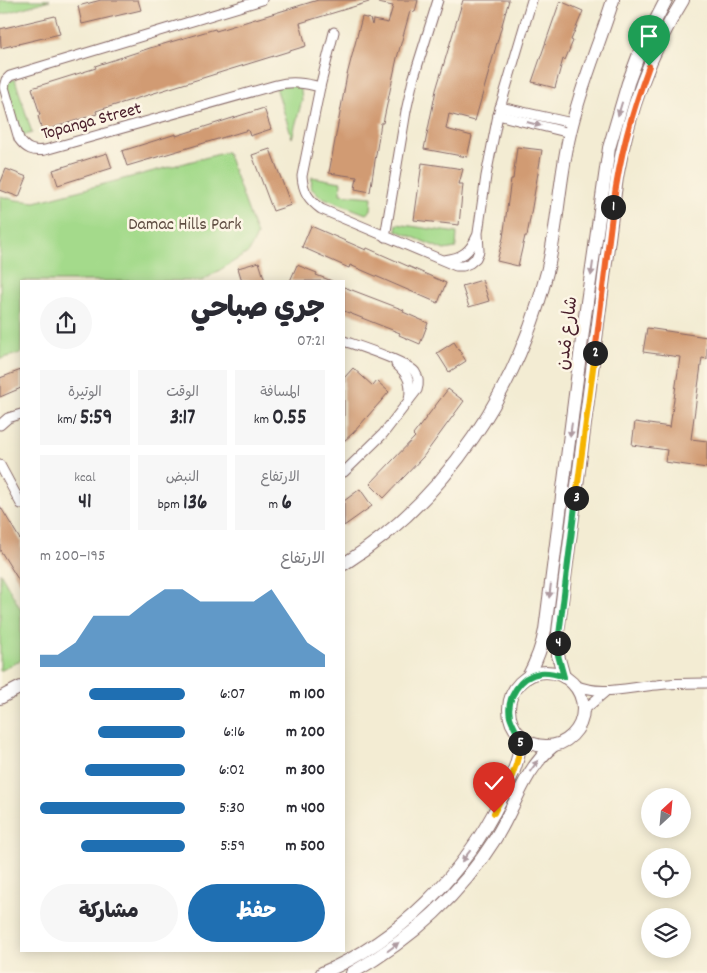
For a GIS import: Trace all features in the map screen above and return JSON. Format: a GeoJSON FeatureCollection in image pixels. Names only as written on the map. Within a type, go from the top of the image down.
{"type":"FeatureCollection","features":[{"type":"Feature","properties":{"kind":"street","name":"Topanga Street"},"geometry":{"type":"LineString","coordinates":[[262,0],[10,76],[4,86],[19,140],[23,146],[30,150],[45,150],[288,82],[301,82],[320,87]]}},
{"type":"Feature","properties":{"kind":"street"},"geometry":{"type":"LineString","coordinates":[[385,237],[406,111],[413,80],[438,0]]}},
{"type":"Feature","properties":{"kind":"street"},"geometry":{"type":"LineString","coordinates":[[334,32],[320,87],[302,176],[306,196],[321,209],[385,237],[442,260],[454,259],[466,254],[471,249],[478,233],[486,176],[499,111],[532,0]]}},
{"type":"Feature","properties":{"kind":"street"},"geometry":{"type":"LineString","coordinates":[[345,563],[384,535],[413,509],[440,480],[465,450],[507,382],[537,308],[547,270],[562,172],[571,128],[613,0]]}},
{"type":"Feature","properties":{"kind":"street","name":"شارع مُدن"},"geometry":{"type":"LineString","coordinates":[[528,677],[542,646],[545,630],[609,148],[628,83],[640,51],[666,0]]}},
{"type":"Feature","properties":{"kind":"street","name":"شارع مُدن"},"geometry":{"type":"LineString","coordinates":[[568,680],[558,655],[558,632],[621,154],[633,109],[649,66],[672,17],[684,0]]}},
{"type":"Feature","properties":{"kind":"street"},"geometry":{"type":"LineString","coordinates":[[499,111],[571,128]]}},
{"type":"Feature","properties":{"kind":"street"},"geometry":{"type":"LineString","coordinates":[[345,341],[409,366],[418,377],[417,390],[408,403],[383,434],[345,471]]}},
{"type":"Feature","properties":{"kind":"street"},"geometry":{"type":"LineString","coordinates":[[0,425],[8,418],[20,414]]}},
{"type":"Feature","properties":{"kind":"street"},"geometry":{"type":"LineString","coordinates":[[0,465],[20,502]]}},
{"type":"Feature","properties":{"kind":"street"},"geometry":{"type":"LineString","coordinates":[[554,746],[541,746],[529,742],[514,728],[510,718],[511,697],[518,686],[528,677],[539,673],[552,673],[589,690],[605,692],[656,685],[707,683]]}},
{"type":"Feature","properties":{"kind":"street"},"geometry":{"type":"LineString","coordinates":[[352,973],[372,962],[408,936],[430,917],[456,890],[496,838],[534,765],[554,746],[565,741],[575,733],[581,722],[584,710],[581,696],[568,680]]}},
{"type":"Feature","properties":{"kind":"street"},"geometry":{"type":"LineString","coordinates":[[0,698],[20,688]]}},
{"type":"Feature","properties":{"kind":"street"},"geometry":{"type":"LineString","coordinates":[[584,710],[605,692]]}},
{"type":"Feature","properties":{"kind":"street"},"geometry":{"type":"LineString","coordinates":[[322,973],[356,956],[383,938],[425,902],[452,873],[482,834],[504,792],[518,760],[520,752],[519,734]]}},
{"type":"Feature","properties":{"kind":"green space"},"geometry":{"type":"Polygon","coordinates":[[[0,0],[50,0],[0,15],[0,0]]]}},
{"type":"Feature","properties":{"kind":"green space"},"geometry":{"type":"Polygon","coordinates":[[[15,79],[32,133],[19,137],[3,83],[15,79]]]}},
{"type":"Feature","properties":{"kind":"green space"},"geometry":{"type":"Polygon","coordinates":[[[292,84],[301,90],[302,100],[292,138],[276,87],[292,84]]]}},
{"type":"Feature","properties":{"kind":"green space","name":"Damac Hills Park"},"geometry":{"type":"Polygon","coordinates":[[[227,152],[257,235],[249,252],[204,280],[20,280],[20,353],[0,359],[0,196],[35,202],[227,152]]]}},
{"type":"Feature","properties":{"kind":"green space"},"geometry":{"type":"Polygon","coordinates":[[[312,177],[341,182],[340,194],[372,197],[371,210],[366,214],[319,196],[311,188],[312,177]]]}},
{"type":"Feature","properties":{"kind":"green space"},"geometry":{"type":"Polygon","coordinates":[[[397,224],[457,233],[456,248],[444,250],[396,230],[397,224]]]}},
{"type":"Feature","properties":{"kind":"green space"},"geometry":{"type":"Polygon","coordinates":[[[0,572],[20,608],[20,661],[0,671],[0,572]]]}},
{"type":"Feature","properties":{"kind":"building"},"geometry":{"type":"Polygon","coordinates":[[[101,0],[138,0],[141,10],[82,24],[78,6],[101,0]]]}},
{"type":"Feature","properties":{"kind":"building"},"geometry":{"type":"Polygon","coordinates":[[[318,0],[369,0],[369,2],[300,23],[306,46],[96,111],[97,114],[42,131],[38,116],[40,115],[32,88],[96,68],[95,66],[150,48],[215,29],[216,31],[318,0]]]}},
{"type":"Feature","properties":{"kind":"building"},"geometry":{"type":"Polygon","coordinates":[[[379,0],[418,0],[415,12],[410,11],[397,58],[383,123],[381,123],[370,192],[355,189],[357,177],[329,173],[347,75],[362,17],[370,19],[372,25],[373,20],[388,23],[393,6],[378,3],[379,0]]]}},
{"type":"Feature","properties":{"kind":"building"},"geometry":{"type":"Polygon","coordinates":[[[463,0],[509,0],[475,121],[449,114],[446,129],[472,136],[467,157],[424,149],[436,90],[463,0]]]}},
{"type":"Feature","properties":{"kind":"building"},"geometry":{"type":"Polygon","coordinates":[[[560,1],[583,11],[571,40],[573,41],[565,60],[563,59],[555,88],[532,82],[560,1]]]}},
{"type":"Feature","properties":{"kind":"building"},"geometry":{"type":"Polygon","coordinates":[[[55,16],[60,34],[1,48],[0,29],[55,16]]]}},
{"type":"Feature","properties":{"kind":"building"},"geometry":{"type":"Polygon","coordinates":[[[264,108],[271,129],[250,136],[248,130],[127,166],[122,151],[264,108]]]}},
{"type":"Feature","properties":{"kind":"building"},"geometry":{"type":"Polygon","coordinates":[[[517,147],[542,150],[527,236],[525,236],[518,266],[497,261],[503,238],[517,147]]]}},
{"type":"Feature","properties":{"kind":"building"},"geometry":{"type":"Polygon","coordinates":[[[270,149],[291,205],[273,211],[252,155],[270,149]]]}},
{"type":"Feature","properties":{"kind":"building"},"geometry":{"type":"Polygon","coordinates":[[[107,153],[112,168],[58,185],[53,170],[107,153]]]}},
{"type":"Feature","properties":{"kind":"building"},"geometry":{"type":"Polygon","coordinates":[[[422,163],[463,169],[459,184],[463,184],[459,225],[414,220],[422,163]]]}},
{"type":"Feature","properties":{"kind":"building"},"geometry":{"type":"Polygon","coordinates":[[[6,169],[27,177],[19,197],[0,190],[0,184],[6,169]]]}},
{"type":"Feature","properties":{"kind":"building"},"geometry":{"type":"Polygon","coordinates":[[[311,226],[366,250],[367,248],[446,283],[438,303],[350,265],[349,268],[302,247],[311,226]]]}},
{"type":"Feature","properties":{"kind":"building"},"geometry":{"type":"Polygon","coordinates":[[[259,262],[265,280],[242,280],[238,268],[259,262]]]}},
{"type":"Feature","properties":{"kind":"building"},"geometry":{"type":"Polygon","coordinates":[[[297,265],[329,280],[290,280],[297,265]]]}},
{"type":"Feature","properties":{"kind":"building"},"geometry":{"type":"Polygon","coordinates":[[[482,280],[489,301],[469,307],[462,286],[482,280]]]}},
{"type":"Feature","properties":{"kind":"building"},"geometry":{"type":"Polygon","coordinates":[[[345,287],[404,310],[403,312],[428,323],[420,344],[399,335],[400,333],[345,311],[345,287]]]}},
{"type":"Feature","properties":{"kind":"building"},"geometry":{"type":"Polygon","coordinates":[[[647,328],[707,337],[707,359],[702,358],[691,439],[707,441],[707,468],[665,462],[667,450],[632,445],[635,422],[670,427],[680,357],[643,352],[647,328]]]}},
{"type":"Feature","properties":{"kind":"building"},"geometry":{"type":"Polygon","coordinates":[[[454,342],[466,361],[449,372],[437,353],[454,342]]]}},
{"type":"Feature","properties":{"kind":"building"},"geometry":{"type":"Polygon","coordinates":[[[353,368],[373,386],[377,381],[389,392],[345,440],[345,377],[353,368]]]}},
{"type":"Feature","properties":{"kind":"building"},"geometry":{"type":"Polygon","coordinates":[[[20,370],[20,388],[0,397],[0,378],[20,370]]]}},
{"type":"Feature","properties":{"kind":"building"},"geometry":{"type":"Polygon","coordinates":[[[448,389],[464,401],[423,457],[384,498],[370,484],[415,437],[413,435],[448,389]]]}},
{"type":"Feature","properties":{"kind":"building"},"geometry":{"type":"Polygon","coordinates":[[[360,489],[372,506],[345,525],[345,500],[360,489]]]}},
{"type":"Feature","properties":{"kind":"building"},"geometry":{"type":"Polygon","coordinates":[[[0,506],[20,539],[20,582],[0,550],[0,506]]]}},
{"type":"Feature","properties":{"kind":"route"},"geometry":{"type":"LineString","coordinates":[[494,813],[515,769],[520,752],[519,734],[510,718],[511,697],[518,686],[528,677],[539,673],[552,673],[564,677],[558,655],[558,632],[617,177],[626,132],[649,66]]}}]}
